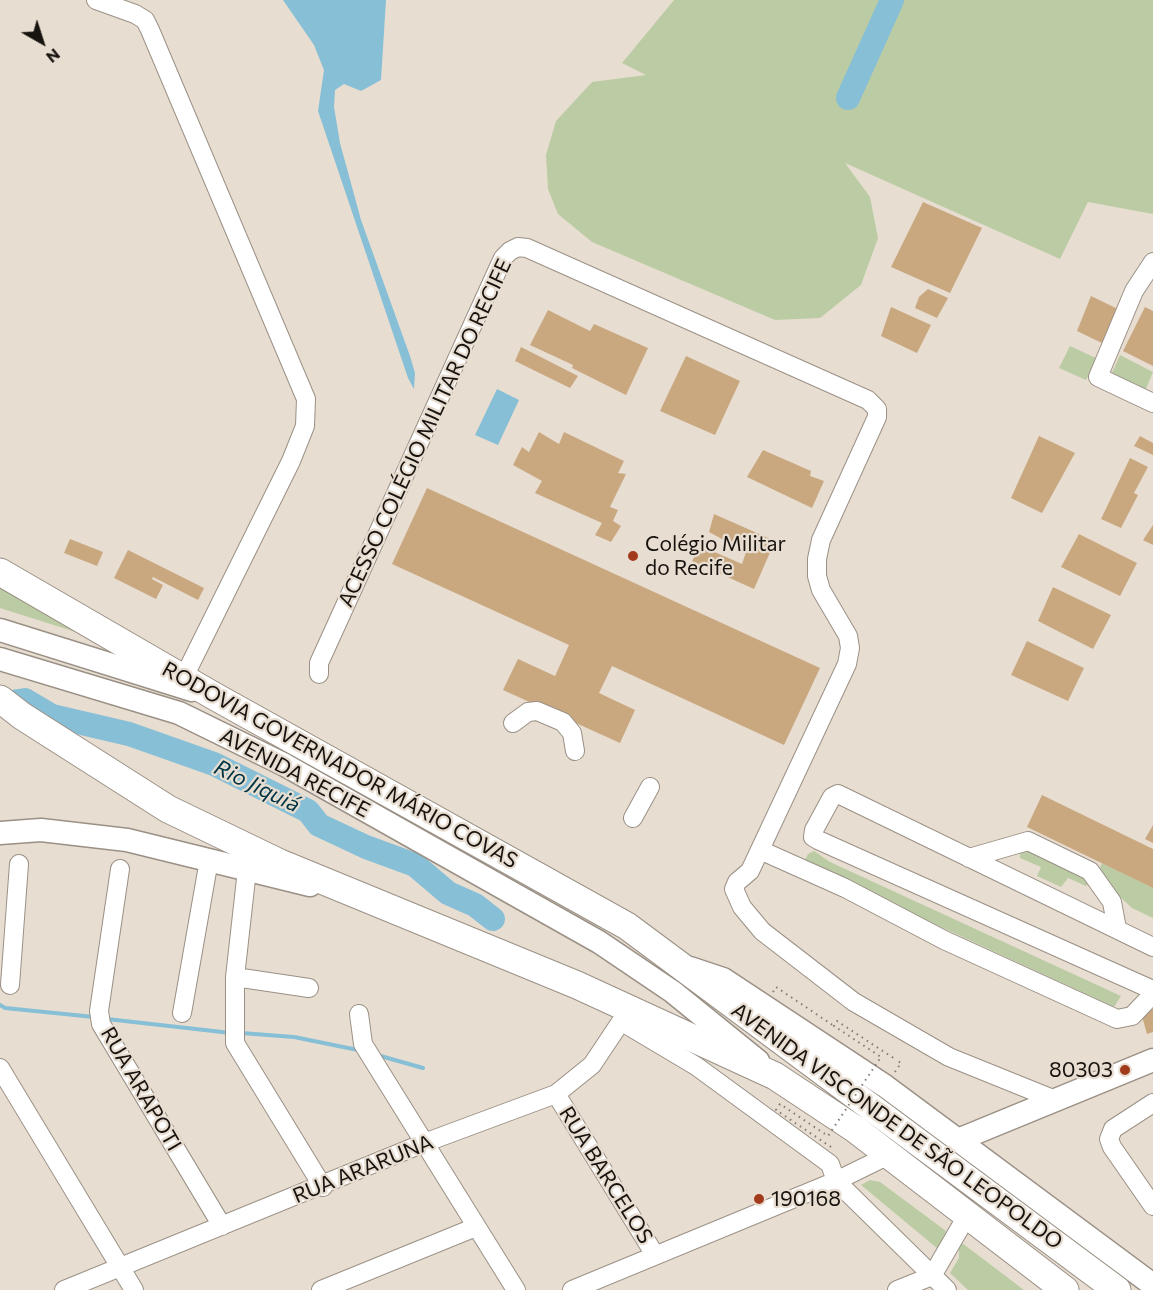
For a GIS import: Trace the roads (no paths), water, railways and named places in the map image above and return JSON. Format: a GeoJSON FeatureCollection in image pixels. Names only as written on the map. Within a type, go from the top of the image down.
{"type":"FeatureCollection","features":[{"type":"Feature","properties":{"kind":"highway","name":"RODOVIA GOVERNADOR MÁRIO COVAS"},"geometry":{"type":"LineString","coordinates":[[0,572],[214,696],[627,926],[677,963]]}},
{"type":"Feature","properties":{"kind":"highway","name":"AVENIDA VISCONDE DE SÃO LEOPOLDO"},"geometry":{"type":"LineString","coordinates":[[0,699],[22,716],[168,809],[363,899],[626,1015],[775,1076],[889,1155],[1065,1290]]}},
{"type":"Feature","properties":{"kind":"highway","name":"AVENIDA VISCONDE DE SÃO LEOPOLDO"},"geometry":{"type":"LineString","coordinates":[[677,963],[1117,1290]]}},
{"type":"Feature","properties":{"kind":"main road","name":"AVENIDA RECIFE"},"geometry":{"type":"LineString","coordinates":[[0,630],[214,696]]}},
{"type":"Feature","properties":{"kind":"main road","name":"AVENIDA RECIFE"},"geometry":{"type":"LineString","coordinates":[[0,659],[179,713],[285,765],[599,942],[673,992],[775,1076]]}},
{"type":"Feature","properties":{"kind":"main road","name":"AVENIDA VISCONDE DE SÃO LEOPOLDO"},"geometry":{"type":"LineString","coordinates":[[0,833],[41,830],[127,840],[363,899]]}},
{"type":"Feature","properties":{"kind":"main road","name":"AVENIDA VISCONDE DE SÃO LEOPOLDO"},"geometry":{"type":"LineString","coordinates":[[677,963],[723,979],[885,1086],[1153,1285]]}},
{"type":"Feature","properties":{"kind":"main road"},"geometry":{"type":"LineString","coordinates":[[958,1140],[1053,1099],[1153,1060]]}},
{"type":"Feature","properties":{"kind":"street"},"geometry":{"type":"LineString","coordinates":[[96,0],[145,20],[306,399],[305,426],[291,461],[184,677]]}},
{"type":"Feature","properties":{"kind":"street","name":"ACESSO COLÉGIO MILITAR DO RECIFE"},"geometry":{"type":"LineString","coordinates":[[319,674],[319,663],[503,258],[518,247],[527,248],[868,400],[877,409],[877,417],[821,540],[817,559],[817,576],[821,590],[848,636],[850,648],[847,664],[750,871],[737,882],[734,889],[741,907],[762,931],[854,1002],[939,1051],[1053,1099]]}},
{"type":"Feature","properties":{"kind":"street"},"geometry":{"type":"LineString","coordinates":[[1153,262],[1134,291],[1098,377],[1153,403]]}},
{"type":"Feature","properties":{"kind":"street"},"geometry":{"type":"LineString","coordinates":[[513,723],[528,712],[537,711],[563,722],[572,732],[575,751]]}},
{"type":"Feature","properties":{"kind":"street"},"geometry":{"type":"LineString","coordinates":[[633,818],[650,787]]}},
{"type":"Feature","properties":{"kind":"street"},"geometry":{"type":"LineString","coordinates":[[760,850],[845,888],[944,940],[1117,1019],[1132,1016],[1153,992],[813,837],[832,797],[838,794],[1153,947]]}},
{"type":"Feature","properties":{"kind":"street"},"geometry":{"type":"LineString","coordinates":[[969,858],[1028,841],[1090,871],[1112,902],[1116,929]]}},
{"type":"Feature","properties":{"kind":"street"},"geometry":{"type":"LineString","coordinates":[[182,1013],[209,860]]}},
{"type":"Feature","properties":{"kind":"street"},"geometry":{"type":"LineString","coordinates":[[10,985],[7,929],[19,864]]}},
{"type":"Feature","properties":{"kind":"street","name":"RUA ARAPOTI"},"geometry":{"type":"LineString","coordinates":[[120,869],[100,1017],[222,1226]]}},
{"type":"Feature","properties":{"kind":"street"},"geometry":{"type":"LineString","coordinates":[[247,870],[235,977],[235,1034],[323,1187]]}},
{"type":"Feature","properties":{"kind":"street"},"geometry":{"type":"LineString","coordinates":[[235,977],[309,988]]}},
{"type":"Feature","properties":{"kind":"street"},"geometry":{"type":"LineString","coordinates":[[359,1014],[363,1044],[516,1290]]}},
{"type":"Feature","properties":{"kind":"street"},"geometry":{"type":"LineString","coordinates":[[626,1015],[830,1164],[836,1181],[947,1290]]}},
{"type":"Feature","properties":{"kind":"street","name":"RUA ARARUNA"},"geometry":{"type":"LineString","coordinates":[[64,1290],[323,1187],[424,1143],[556,1094],[592,1065],[626,1015]]}},
{"type":"Feature","properties":{"kind":"street"},"geometry":{"type":"LineString","coordinates":[[0,1068],[81,1206],[134,1290]]}},
{"type":"Feature","properties":{"kind":"street","name":"RUA BARCELOS"},"geometry":{"type":"LineString","coordinates":[[556,1094],[655,1255]]}},
{"type":"Feature","properties":{"kind":"street"},"geometry":{"type":"LineString","coordinates":[[1150,1194],[1112,1147],[1109,1138],[1113,1129],[1153,1103]]}},
{"type":"Feature","properties":{"kind":"street"},"geometry":{"type":"LineString","coordinates":[[572,1290],[836,1181],[889,1155]]}},
{"type":"Feature","properties":{"kind":"street"},"geometry":{"type":"LineString","coordinates":[[897,1290],[932,1276],[968,1214]]}},
{"type":"Feature","properties":{"kind":"street"},"geometry":{"type":"LineString","coordinates":[[321,1290],[476,1227]]}},
{"type":"Feature","properties":{"kind":"water"},"geometry":{"type":"Polygon","coordinates":[[[283,0],[386,0],[381,80],[361,91],[344,84],[335,90],[334,107],[340,143],[361,220],[415,373],[414,389],[408,378],[318,111],[324,70],[314,45],[283,0]]]}},
{"type":"Feature","properties":{"kind":"water"},"geometry":{"type":"Polygon","coordinates":[[[497,389],[519,400],[498,445],[475,435],[497,389]]]}},
{"type":"Feature","properties":{"kind":"waterway","name":"Rio Jiquiá"},"geometry":{"type":"LineString","coordinates":[[848,98],[892,0]]}},
{"type":"Feature","properties":{"kind":"waterway","name":"Rio Jiquiá"},"geometry":{"type":"LineString","coordinates":[[0,704],[25,700],[52,716],[129,734],[214,764],[308,811],[319,825],[366,847],[415,865],[448,893],[475,905],[493,919]]}},
{"type":"Feature","properties":{"kind":"waterway"},"geometry":{"type":"LineString","coordinates":[[0,1005],[5,1008],[94,1017]]}},
{"type":"Feature","properties":{"kind":"waterway"},"geometry":{"type":"LineString","coordinates":[[107,1019],[231,1033]]}},
{"type":"Feature","properties":{"kind":"waterway"},"geometry":{"type":"LineString","coordinates":[[241,1033],[294,1037],[358,1050]]}},
{"type":"Feature","properties":{"kind":"waterway"},"geometry":{"type":"LineString","coordinates":[[377,1055],[423,1068]]}},
{"type":"Feature","properties":{"kind":"place","name":"Colégio Militar do Recife"},"geometry":{"type":"Point","coordinates":[633,556]}},
{"type":"Feature","properties":{"kind":"place","name":"80303"},"geometry":{"type":"Point","coordinates":[1125,1070]}},
{"type":"Feature","properties":{"kind":"place","name":"190168"},"geometry":{"type":"Point","coordinates":[759,1199]}}]}
